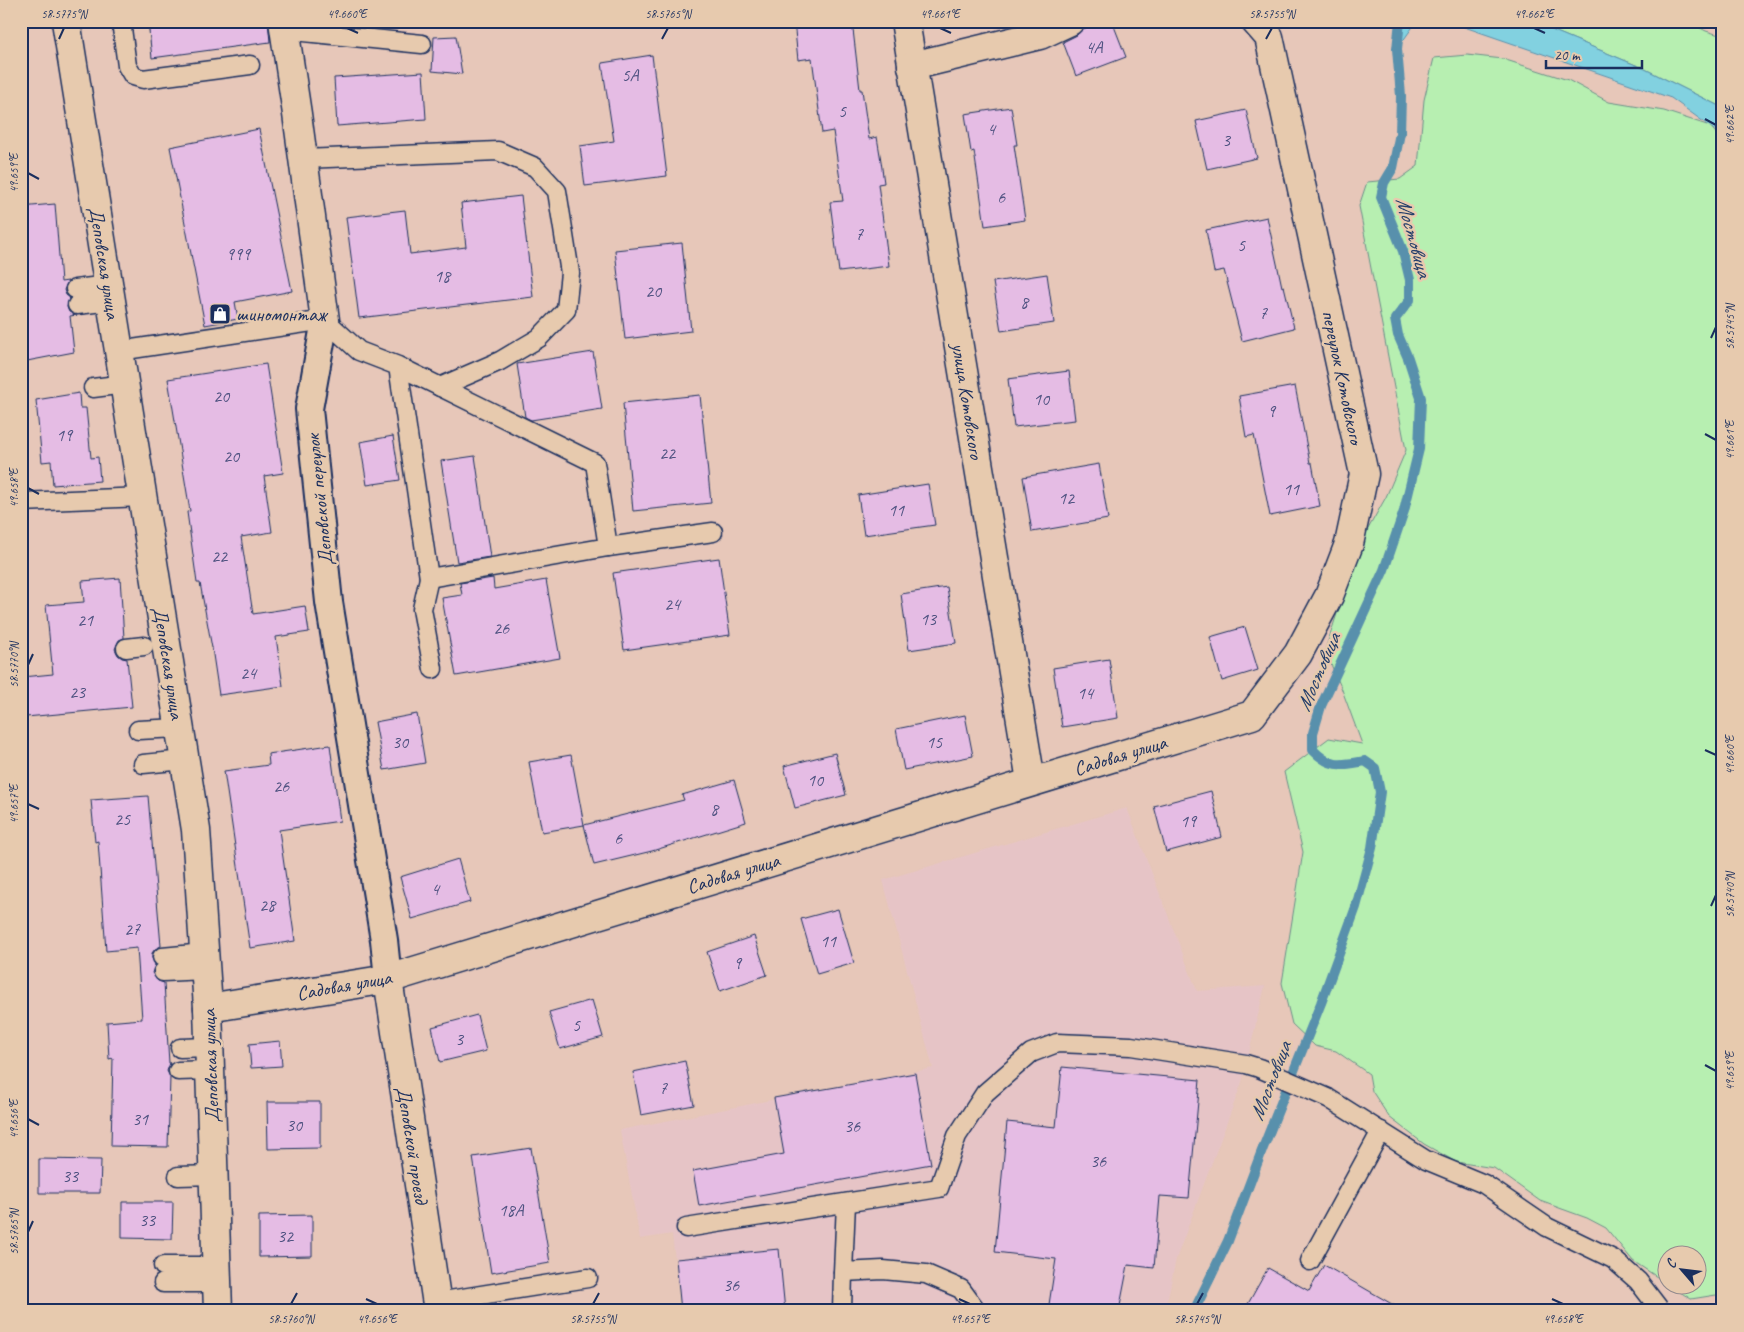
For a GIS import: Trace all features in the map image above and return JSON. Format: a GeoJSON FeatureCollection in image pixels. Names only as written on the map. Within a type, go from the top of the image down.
{"type":"FeatureCollection","features":[{"type":"Feature","properties":{"kind":"street","name":"Деповская улица"},"geometry":{"type":"LineString","coordinates":[[66,21],[196,830],[208,1008],[218,1311]]}},
{"type":"Feature","properties":{"kind":"street","name":"улица Котовского"},"geometry":{"type":"LineString","coordinates":[[905,21],[1031,782]]}},
{"type":"Feature","properties":{"kind":"street"},"geometry":{"type":"LineString","coordinates":[[912,66],[1040,35],[1070,21]]}},
{"type":"Feature","properties":{"kind":"street","name":"переулок Котовского"},"geometry":{"type":"LineString","coordinates":[[1252,715],[1298,654],[1329,596],[1349,544],[1364,474],[1268,37],[1255,21]]}},
{"type":"Feature","properties":{"kind":"street","name":"Деповской переулок"},"geometry":{"type":"LineString","coordinates":[[284,25],[325,320],[309,409],[329,602],[384,940],[388,979]]}},
{"type":"Feature","properties":{"kind":"street","name":"Садовая улица"},"geometry":{"type":"LineString","coordinates":[[208,1008],[388,979],[1252,715]]}},
{"type":"Feature","properties":{"kind":"street","name":"Деповской проезд"},"geometry":{"type":"LineString","coordinates":[[388,979],[437,1306]]}},
{"type":"Feature","properties":{"kind":"lane"},"geometry":{"type":"LineString","coordinates":[[121,21],[126,66],[133,76],[143,79],[250,65]]}},
{"type":"Feature","properties":{"kind":"lane"},"geometry":{"type":"LineString","coordinates":[[284,25],[422,44]]}},
{"type":"Feature","properties":{"kind":"lane"},"geometry":{"type":"LineString","coordinates":[[304,159],[498,151],[535,167],[557,191],[570,273],[566,310],[539,338],[500,361],[440,387]]}},
{"type":"Feature","properties":{"kind":"lane"},"geometry":{"type":"LineString","coordinates":[[76,297],[110,293]]}},
{"type":"Feature","properties":{"kind":"lane"},"geometry":{"type":"LineString","coordinates":[[119,351],[325,320],[359,350],[398,366],[595,463],[608,547]]}},
{"type":"Feature","properties":{"kind":"lane"},"geometry":{"type":"LineString","coordinates":[[398,366],[428,578],[422,609],[433,669]]}},
{"type":"Feature","properties":{"kind":"lane"},"geometry":{"type":"LineString","coordinates":[[93,388],[125,384]]}},
{"type":"Feature","properties":{"kind":"lane"},"geometry":{"type":"LineString","coordinates":[[21,502],[143,497]]}},
{"type":"Feature","properties":{"kind":"lane"},"geometry":{"type":"LineString","coordinates":[[428,578],[608,547],[713,532]]}},
{"type":"Feature","properties":{"kind":"lane"},"geometry":{"type":"LineString","coordinates":[[126,648],[144,646]]}},
{"type":"Feature","properties":{"kind":"lane"},"geometry":{"type":"LineString","coordinates":[[138,730],[179,728]]}},
{"type":"Feature","properties":{"kind":"lane"},"geometry":{"type":"LineString","coordinates":[[143,764],[185,760]]}},
{"type":"Feature","properties":{"kind":"lane"},"geometry":{"type":"LineString","coordinates":[[163,965],[205,962]]}},
{"type":"Feature","properties":{"kind":"lane"},"geometry":{"type":"LineString","coordinates":[[686,1228],[939,1188],[957,1136],[985,1093],[1031,1054],[1057,1042],[1131,1046],[1246,1064],[1328,1098],[1426,1160],[1484,1184],[1547,1227],[1613,1259],[1638,1280],[1661,1311]]}},
{"type":"Feature","properties":{"kind":"lane"},"geometry":{"type":"LineString","coordinates":[[180,1048],[210,1058]]}},
{"type":"Feature","properties":{"kind":"lane"},"geometry":{"type":"LineString","coordinates":[[178,1071],[210,1058]]}},
{"type":"Feature","properties":{"kind":"lane"},"geometry":{"type":"LineString","coordinates":[[1310,1261],[1381,1131]]}},
{"type":"Feature","properties":{"kind":"lane"},"geometry":{"type":"LineString","coordinates":[[178,1176],[214,1175]]}},
{"type":"Feature","properties":{"kind":"lane"},"geometry":{"type":"LineString","coordinates":[[842,1311],[846,1203]]}},
{"type":"Feature","properties":{"kind":"lane"},"geometry":{"type":"LineString","coordinates":[[843,1272],[883,1270],[926,1274],[961,1289],[978,1311]]}},
{"type":"Feature","properties":{"kind":"lane"},"geometry":{"type":"LineString","coordinates":[[163,1274],[217,1274]]}},
{"type":"Feature","properties":{"kind":"lane"},"geometry":{"type":"LineString","coordinates":[[437,1306],[588,1278]]}},
{"type":"Feature","properties":{"kind":"shaded area"},"geometry":{"type":"Polygon","coordinates":[[[1127,808],[1197,991],[1265,986],[1242,1082],[1176,1259],[1165,1311],[681,1311],[672,1234],[640,1239],[620,1130],[933,1068],[883,880],[1127,808]]]}},
{"type":"Feature","properties":{"kind":"green space"},"geometry":{"type":"Polygon","coordinates":[[[1530,21],[1687,21],[1706,31],[1723,36],[1723,108],[1643,68],[1530,21]]]}},
{"type":"Feature","properties":{"kind":"green space"},"geometry":{"type":"Polygon","coordinates":[[[1467,55],[1503,59],[1568,80],[1609,102],[1664,111],[1710,126],[1723,142],[1723,1298],[1716,1295],[1691,1299],[1683,1294],[1706,1294],[1706,1244],[1656,1244],[1656,1276],[1633,1261],[1606,1228],[1587,1218],[1540,1201],[1494,1168],[1456,1162],[1424,1144],[1389,1117],[1372,1091],[1369,1074],[1336,1051],[1315,1046],[1292,1024],[1282,983],[1303,852],[1284,772],[1329,738],[1362,744],[1341,687],[1325,651],[1359,545],[1386,497],[1406,450],[1359,206],[1367,182],[1400,179],[1418,166],[1424,100],[1434,58],[1467,55]]]}},
{"type":"Feature","properties":{"kind":"water"},"geometry":{"type":"Polygon","coordinates":[[[1395,21],[1417,21],[1397,49],[1395,21]]]}},
{"type":"Feature","properties":{"kind":"water"},"geometry":{"type":"Polygon","coordinates":[[[1447,21],[1530,21],[1643,68],[1723,108],[1723,136],[1671,98],[1447,21]]]}},
{"type":"Feature","properties":{"kind":"building"},"geometry":{"type":"Polygon","coordinates":[[[148,21],[268,21],[270,42],[152,58],[148,21]]]}},
{"type":"Feature","properties":{"kind":"building"},"geometry":{"type":"Polygon","coordinates":[[[794,21],[852,21],[860,90],[862,90],[869,139],[877,137],[881,161],[884,183],[878,184],[889,266],[839,272],[830,202],[843,201],[833,131],[822,133],[812,58],[798,60],[794,21]]]}},
{"type":"Feature","properties":{"kind":"building"},"geometry":{"type":"Polygon","coordinates":[[[1104,21],[1112,21],[1126,57],[1076,76],[1063,42],[1077,35],[1083,29],[1104,21]]]}},
{"type":"Feature","properties":{"kind":"building"},"geometry":{"type":"Polygon","coordinates":[[[456,36],[462,74],[432,71],[434,37],[456,36]]]}},
{"type":"Feature","properties":{"kind":"building"},"geometry":{"type":"Polygon","coordinates":[[[652,55],[667,176],[585,186],[580,146],[614,141],[602,63],[652,55]]]}},
{"type":"Feature","properties":{"kind":"building"},"geometry":{"type":"Polygon","coordinates":[[[423,72],[426,119],[337,126],[334,78],[423,72]]]}},
{"type":"Feature","properties":{"kind":"building"},"geometry":{"type":"Polygon","coordinates":[[[1011,107],[1017,145],[1014,145],[1025,220],[985,226],[974,151],[971,152],[965,114],[1011,107]]]}},
{"type":"Feature","properties":{"kind":"building"},"geometry":{"type":"Polygon","coordinates":[[[1246,110],[1257,158],[1207,169],[1196,121],[1246,110]]]}},
{"type":"Feature","properties":{"kind":"building"},"geometry":{"type":"Polygon","coordinates":[[[259,129],[292,291],[235,302],[238,319],[205,325],[170,147],[259,129]]]}},
{"type":"Feature","properties":{"kind":"building"},"geometry":{"type":"Polygon","coordinates":[[[521,196],[533,297],[359,318],[346,217],[405,210],[410,254],[466,247],[461,203],[521,196]]]}},
{"type":"Feature","properties":{"kind":"building"},"geometry":{"type":"Polygon","coordinates":[[[55,204],[61,282],[68,281],[64,290],[70,298],[67,307],[69,312],[77,315],[70,316],[74,352],[27,361],[21,307],[21,207],[55,204]]]}},
{"type":"Feature","properties":{"kind":"building"},"geometry":{"type":"Polygon","coordinates":[[[1267,217],[1282,287],[1284,286],[1294,328],[1242,341],[1224,270],[1214,272],[1206,230],[1267,217]]]}},
{"type":"Feature","properties":{"kind":"building"},"geometry":{"type":"Polygon","coordinates":[[[682,243],[691,331],[625,339],[615,250],[682,243]]]}},
{"type":"Feature","properties":{"kind":"building"},"geometry":{"type":"Polygon","coordinates":[[[1047,274],[1054,323],[1001,331],[993,282],[1047,274]]]}},
{"type":"Feature","properties":{"kind":"building"},"geometry":{"type":"Polygon","coordinates":[[[593,352],[602,409],[531,420],[525,417],[517,364],[593,352]]]}},
{"type":"Feature","properties":{"kind":"building"},"geometry":{"type":"Polygon","coordinates":[[[266,364],[283,473],[264,476],[272,532],[241,537],[253,614],[305,606],[309,632],[276,637],[283,686],[219,695],[200,583],[197,583],[187,512],[190,511],[168,379],[266,364]]]}},
{"type":"Feature","properties":{"kind":"building"},"geometry":{"type":"Polygon","coordinates":[[[1069,371],[1075,420],[1014,427],[1008,379],[1069,371]]]}},
{"type":"Feature","properties":{"kind":"building"},"geometry":{"type":"Polygon","coordinates":[[[1295,386],[1320,506],[1270,516],[1254,435],[1246,437],[1239,396],[1295,386]]]}},
{"type":"Feature","properties":{"kind":"building"},"geometry":{"type":"Polygon","coordinates":[[[79,393],[80,408],[86,408],[91,458],[98,457],[100,481],[53,485],[51,461],[42,462],[36,400],[79,393]]]}},
{"type":"Feature","properties":{"kind":"building"},"geometry":{"type":"Polygon","coordinates":[[[700,395],[711,503],[633,511],[623,403],[700,395]]]}},
{"type":"Feature","properties":{"kind":"building"},"geometry":{"type":"Polygon","coordinates":[[[393,436],[400,480],[367,485],[360,442],[393,436]]]}},
{"type":"Feature","properties":{"kind":"building"},"geometry":{"type":"Polygon","coordinates":[[[475,456],[490,557],[457,562],[441,461],[475,456]]]}},
{"type":"Feature","properties":{"kind":"building"},"geometry":{"type":"Polygon","coordinates":[[[1099,464],[1108,519],[1032,532],[1023,477],[1099,464]]]}},
{"type":"Feature","properties":{"kind":"building"},"geometry":{"type":"Polygon","coordinates":[[[928,484],[935,525],[864,535],[858,495],[928,484]]]}},
{"type":"Feature","properties":{"kind":"building"},"geometry":{"type":"Polygon","coordinates":[[[719,558],[730,635],[624,650],[613,573],[719,558]]]}},
{"type":"Feature","properties":{"kind":"building"},"geometry":{"type":"Polygon","coordinates":[[[120,578],[124,638],[119,640],[115,649],[118,655],[127,659],[132,707],[26,717],[22,677],[53,674],[46,605],[84,602],[82,581],[120,578]]]}},
{"type":"Feature","properties":{"kind":"building"},"geometry":{"type":"Polygon","coordinates":[[[493,578],[494,589],[546,580],[560,658],[456,676],[442,598],[462,595],[460,583],[493,578]]]}},
{"type":"Feature","properties":{"kind":"building"},"geometry":{"type":"Polygon","coordinates":[[[947,587],[956,643],[909,650],[901,594],[947,587]]]}},
{"type":"Feature","properties":{"kind":"building"},"geometry":{"type":"Polygon","coordinates":[[[1245,627],[1258,670],[1222,681],[1210,637],[1245,627]]]}},
{"type":"Feature","properties":{"kind":"building"},"geometry":{"type":"Polygon","coordinates":[[[1109,659],[1118,718],[1062,727],[1053,668],[1109,659]]]}},
{"type":"Feature","properties":{"kind":"building"},"geometry":{"type":"Polygon","coordinates":[[[417,714],[425,763],[384,770],[375,722],[417,714]]]}},
{"type":"Feature","properties":{"kind":"building"},"geometry":{"type":"Polygon","coordinates":[[[965,715],[973,756],[904,770],[896,729],[965,715]]]}},
{"type":"Feature","properties":{"kind":"building"},"geometry":{"type":"Polygon","coordinates":[[[330,745],[340,821],[279,830],[295,941],[250,948],[224,771],[269,765],[268,754],[330,745]]]}},
{"type":"Feature","properties":{"kind":"building"},"geometry":{"type":"Polygon","coordinates":[[[835,753],[846,795],[795,808],[784,766],[835,753]]]}},
{"type":"Feature","properties":{"kind":"building"},"geometry":{"type":"Polygon","coordinates":[[[571,755],[584,825],[542,832],[529,762],[571,755]]]}},
{"type":"Feature","properties":{"kind":"building"},"geometry":{"type":"Polygon","coordinates":[[[734,780],[746,822],[652,851],[594,865],[584,825],[684,800],[682,795],[734,780]]]}},
{"type":"Feature","properties":{"kind":"building"},"geometry":{"type":"Polygon","coordinates":[[[1211,791],[1222,837],[1166,852],[1154,806],[1211,791]]]}},
{"type":"Feature","properties":{"kind":"building"},"geometry":{"type":"Polygon","coordinates":[[[148,796],[161,946],[152,953],[155,965],[152,973],[158,981],[164,983],[170,1063],[167,1071],[170,1077],[168,1147],[111,1146],[113,1058],[109,1059],[107,1022],[142,1019],[137,948],[106,951],[98,841],[95,842],[91,800],[148,796]]]}},
{"type":"Feature","properties":{"kind":"building"},"geometry":{"type":"Polygon","coordinates":[[[458,859],[470,902],[412,919],[400,877],[458,859]]]}},
{"type":"Feature","properties":{"kind":"building"},"geometry":{"type":"Polygon","coordinates":[[[838,909],[854,963],[817,974],[801,919],[838,909]]]}},
{"type":"Feature","properties":{"kind":"building"},"geometry":{"type":"Polygon","coordinates":[[[754,936],[767,975],[720,991],[707,952],[754,936]]]}},
{"type":"Feature","properties":{"kind":"building"},"geometry":{"type":"Polygon","coordinates":[[[592,1000],[603,1037],[560,1049],[549,1012],[592,1000]]]}},
{"type":"Feature","properties":{"kind":"building"},"geometry":{"type":"Polygon","coordinates":[[[477,1015],[486,1051],[440,1062],[432,1027],[477,1015]]]}},
{"type":"Feature","properties":{"kind":"building"},"geometry":{"type":"Polygon","coordinates":[[[280,1041],[282,1066],[251,1068],[249,1044],[280,1041]]]}},
{"type":"Feature","properties":{"kind":"building"},"geometry":{"type":"Polygon","coordinates":[[[685,1061],[694,1105],[641,1115],[633,1072],[685,1061]]]}},
{"type":"Feature","properties":{"kind":"building"},"geometry":{"type":"Polygon","coordinates":[[[1062,1067],[1200,1080],[1189,1198],[1160,1196],[1154,1268],[1128,1265],[1119,1311],[1048,1311],[1056,1259],[995,1252],[1007,1122],[1056,1127],[1062,1067]]]}},
{"type":"Feature","properties":{"kind":"building"},"geometry":{"type":"Polygon","coordinates":[[[915,1073],[931,1164],[699,1206],[693,1171],[784,1154],[774,1098],[915,1073]]]}},
{"type":"Feature","properties":{"kind":"building"},"geometry":{"type":"Polygon","coordinates":[[[267,1102],[320,1102],[320,1148],[268,1149],[267,1102]]]}},
{"type":"Feature","properties":{"kind":"building"},"geometry":{"type":"Polygon","coordinates":[[[531,1148],[550,1263],[491,1273],[473,1157],[531,1148]]]}},
{"type":"Feature","properties":{"kind":"building"},"geometry":{"type":"Polygon","coordinates":[[[39,1159],[101,1160],[100,1193],[39,1193],[39,1159]]]}},
{"type":"Feature","properties":{"kind":"building"},"geometry":{"type":"Polygon","coordinates":[[[122,1202],[173,1202],[172,1239],[122,1238],[122,1202]]]}},
{"type":"Feature","properties":{"kind":"building"},"geometry":{"type":"Polygon","coordinates":[[[312,1215],[312,1256],[259,1257],[259,1216],[312,1215]]]}},
{"type":"Feature","properties":{"kind":"building"},"geometry":{"type":"Polygon","coordinates":[[[779,1249],[785,1311],[681,1311],[676,1259],[779,1249]]]}},
{"type":"Feature","properties":{"kind":"building"},"geometry":{"type":"Polygon","coordinates":[[[1324,1265],[1404,1311],[1244,1311],[1268,1268],[1309,1291],[1324,1265]]]}},
{"type":"Feature","properties":{"kind":"waterway","name":"Мостовица"},"geometry":{"type":"LineString","coordinates":[[1194,1311],[1228,1241],[1321,1003],[1356,907],[1372,848],[1380,792],[1375,768],[1365,761],[1337,764],[1325,760],[1313,750],[1313,733],[1321,706],[1384,570],[1404,511],[1419,449],[1421,398],[1408,358],[1398,335],[1395,319],[1410,300],[1410,280],[1403,251],[1381,197],[1384,183],[1393,168],[1400,133],[1401,96],[1397,49],[1400,21]]}},
{"type":"Feature","properties":{"kind":"place","name":"шиномонтаж"},"geometry":{"type":"Point","coordinates":[220,314]}}]}
